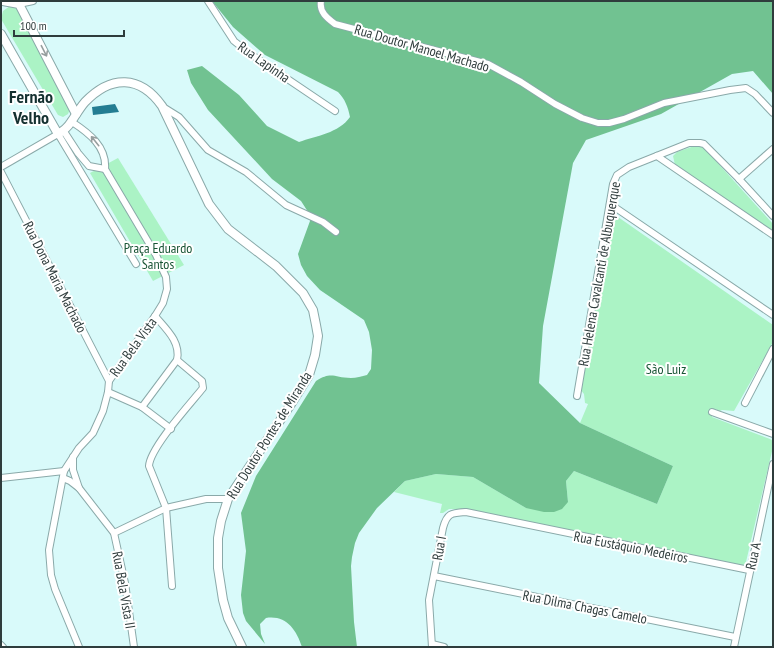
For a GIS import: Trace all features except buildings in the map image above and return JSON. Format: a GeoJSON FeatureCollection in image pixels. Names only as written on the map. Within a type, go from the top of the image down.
{"type":"FeatureCollection","features":[{"type":"Feature","properties":{"kind":"street"},"geometry":{"type":"LineString","coordinates":[[3,1],[20,4],[33,1]]}},
{"type":"Feature","properties":{"kind":"street","name":"Rua Lapinha"},"geometry":{"type":"LineString","coordinates":[[208,1],[234,41],[249,53],[334,111]]}},
{"type":"Feature","properties":{"kind":"street","name":"Rua Doutor Manoel Machado"},"geometry":{"type":"LineString","coordinates":[[321,1],[321,9],[326,18],[335,24],[488,64],[521,82],[555,104],[582,118],[598,123],[609,123],[624,119],[664,103],[746,88],[755,94],[773,113]]}},
{"type":"Feature","properties":{"kind":"street"},"geometry":{"type":"LineString","coordinates":[[20,4],[76,114]]}},
{"type":"Feature","properties":{"kind":"street"},"geometry":{"type":"LineString","coordinates":[[1,34],[61,132],[136,264]]}},
{"type":"Feature","properties":{"kind":"street","name":"Rua Doutor Pontes de Miranda"},"geometry":{"type":"LineString","coordinates":[[72,122],[85,102],[98,90],[115,83],[128,81],[142,86],[154,96],[162,106],[209,204],[228,229],[276,266],[304,293],[313,310],[318,336],[315,355],[309,375],[292,404],[228,499],[221,521],[218,538],[218,568],[223,600],[228,618],[242,647]]}},
{"type":"Feature","properties":{"kind":"street","name":"Rua Doutor Pontes de Miranda"},"geometry":{"type":"LineString","coordinates":[[162,106],[179,117],[208,150],[246,172],[286,205],[323,222],[336,232]]}},
{"type":"Feature","properties":{"kind":"street"},"geometry":{"type":"LineString","coordinates":[[1,167],[61,132],[72,122]]}},
{"type":"Feature","properties":{"kind":"street","name":"Rua Bela Vista"},"geometry":{"type":"LineString","coordinates":[[72,122],[88,132],[99,146],[105,161],[105,169],[156,255],[166,278],[167,290],[163,303],[155,316],[109,381],[108,392],[93,433],[79,448],[63,474],[49,550],[51,575],[55,589],[79,647]]}},
{"type":"Feature","properties":{"kind":"street"},"geometry":{"type":"LineString","coordinates":[[61,132],[89,166],[105,169]]}},
{"type":"Feature","properties":{"kind":"street","name":"Rua Helena Cavalcanti de Albuquerque"},"geometry":{"type":"LineString","coordinates":[[576,396],[613,184],[617,175],[629,167],[688,143],[700,143],[704,144],[740,179]]}},
{"type":"Feature","properties":{"kind":"street"},"geometry":{"type":"LineString","coordinates":[[773,149],[740,179],[773,216]]}},
{"type":"Feature","properties":{"kind":"street"},"geometry":{"type":"LineString","coordinates":[[657,156],[773,235]]}},
{"type":"Feature","properties":{"kind":"street","name":"Rua Dona Maria Machado"},"geometry":{"type":"LineString","coordinates":[[1,172],[109,381]]}},
{"type":"Feature","properties":{"kind":"street"},"geometry":{"type":"LineString","coordinates":[[610,204],[773,315]]}},
{"type":"Feature","properties":{"kind":"street"},"geometry":{"type":"LineString","coordinates":[[142,407],[177,360],[178,353],[177,346],[173,338],[155,316]]}},
{"type":"Feature","properties":{"kind":"street"},"geometry":{"type":"LineString","coordinates":[[745,403],[773,349]]}},
{"type":"Feature","properties":{"kind":"street"},"geometry":{"type":"LineString","coordinates":[[172,586],[166,508],[149,466],[150,461],[171,429],[203,388],[202,381],[177,360]]}},
{"type":"Feature","properties":{"kind":"street"},"geometry":{"type":"LineString","coordinates":[[108,392],[142,407],[171,429]]}},
{"type":"Feature","properties":{"kind":"street"},"geometry":{"type":"LineString","coordinates":[[712,412],[773,434]]}},
{"type":"Feature","properties":{"kind":"street"},"geometry":{"type":"LineString","coordinates":[[73,457],[73,470],[79,488]]}},
{"type":"Feature","properties":{"kind":"street","name":"Rua A"},"geometry":{"type":"LineString","coordinates":[[734,647],[749,570],[773,464]]}},
{"type":"Feature","properties":{"kind":"street"},"geometry":{"type":"LineString","coordinates":[[1,478],[63,474],[79,488],[114,533],[166,508],[206,499],[228,499]]}},
{"type":"Feature","properties":{"kind":"street","name":"Rua I"},"geometry":{"type":"LineString","coordinates":[[432,646],[429,600],[446,519],[449,515],[454,513],[466,512],[513,523]]}},
{"type":"Feature","properties":{"kind":"street","name":"Rua Eustáquio Medeiros"},"geometry":{"type":"LineString","coordinates":[[513,523],[749,570]]}},
{"type":"Feature","properties":{"kind":"street","name":"Rua Bela Vista II"},"geometry":{"type":"LineString","coordinates":[[114,533],[125,583],[134,647]]}},
{"type":"Feature","properties":{"kind":"street","name":"Rua Dilma Chagas Camelo"},"geometry":{"type":"LineString","coordinates":[[434,576],[736,637]]}},
{"type":"Feature","properties":{"kind":"street"},"geometry":{"type":"LineString","coordinates":[[432,646],[444,647]]}},
{"type":"Feature","properties":{"kind":"green space"},"geometry":{"type":"Polygon","coordinates":[[[212,1],[773,1],[773,94],[753,71],[732,74],[661,114],[586,140],[573,163],[543,326],[539,383],[580,423],[673,466],[657,504],[574,471],[566,481],[568,502],[562,509],[554,512],[544,512],[526,508],[473,477],[436,474],[405,481],[377,508],[359,533],[355,543],[351,566],[357,647],[302,647],[297,634],[285,621],[273,618],[266,618],[260,624],[261,634],[265,644],[246,621],[243,613],[241,595],[246,551],[241,513],[256,476],[316,381],[326,376],[351,378],[367,375],[371,369],[372,350],[369,332],[364,320],[320,290],[307,276],[301,265],[298,254],[310,221],[310,215],[301,201],[272,179],[208,110],[191,83],[187,70],[202,66],[239,95],[267,126],[299,142],[340,127],[350,117],[346,103],[338,92],[265,55],[233,27],[212,1]]]}},
{"type":"Feature","properties":{"kind":"green space"},"geometry":{"type":"Polygon","coordinates":[[[10,6],[17,8],[57,82],[56,85],[70,109],[68,114],[63,117],[58,115],[1,19],[3,11],[10,6]]]}},
{"type":"Feature","properties":{"kind":"green space"},"geometry":{"type":"Polygon","coordinates":[[[697,145],[705,149],[773,224],[773,232],[675,165],[673,156],[677,152],[697,145]]]}},
{"type":"Feature","properties":{"kind":"green space","name":"Praça Eduardo Santos"},"geometry":{"type":"Polygon","coordinates":[[[118,158],[184,265],[153,281],[90,173],[118,158]]]}},
{"type":"Feature","properties":{"kind":"green space","name":"São Luiz"},"geometry":{"type":"Polygon","coordinates":[[[618,217],[773,325],[773,342],[734,411],[720,411],[715,409],[712,412],[712,417],[773,441],[773,447],[746,562],[742,567],[458,509],[449,509],[443,513],[440,513],[442,504],[394,492],[405,481],[436,474],[473,477],[526,508],[568,502],[566,481],[574,471],[657,504],[673,466],[580,423],[588,404],[585,403],[584,394],[580,389],[609,224],[614,218],[618,217]]]}},
{"type":"Feature","properties":{"kind":"district","name":"Fernão Velho"},"geometry":{"type":"Point","coordinates":[31,107]}}]}
